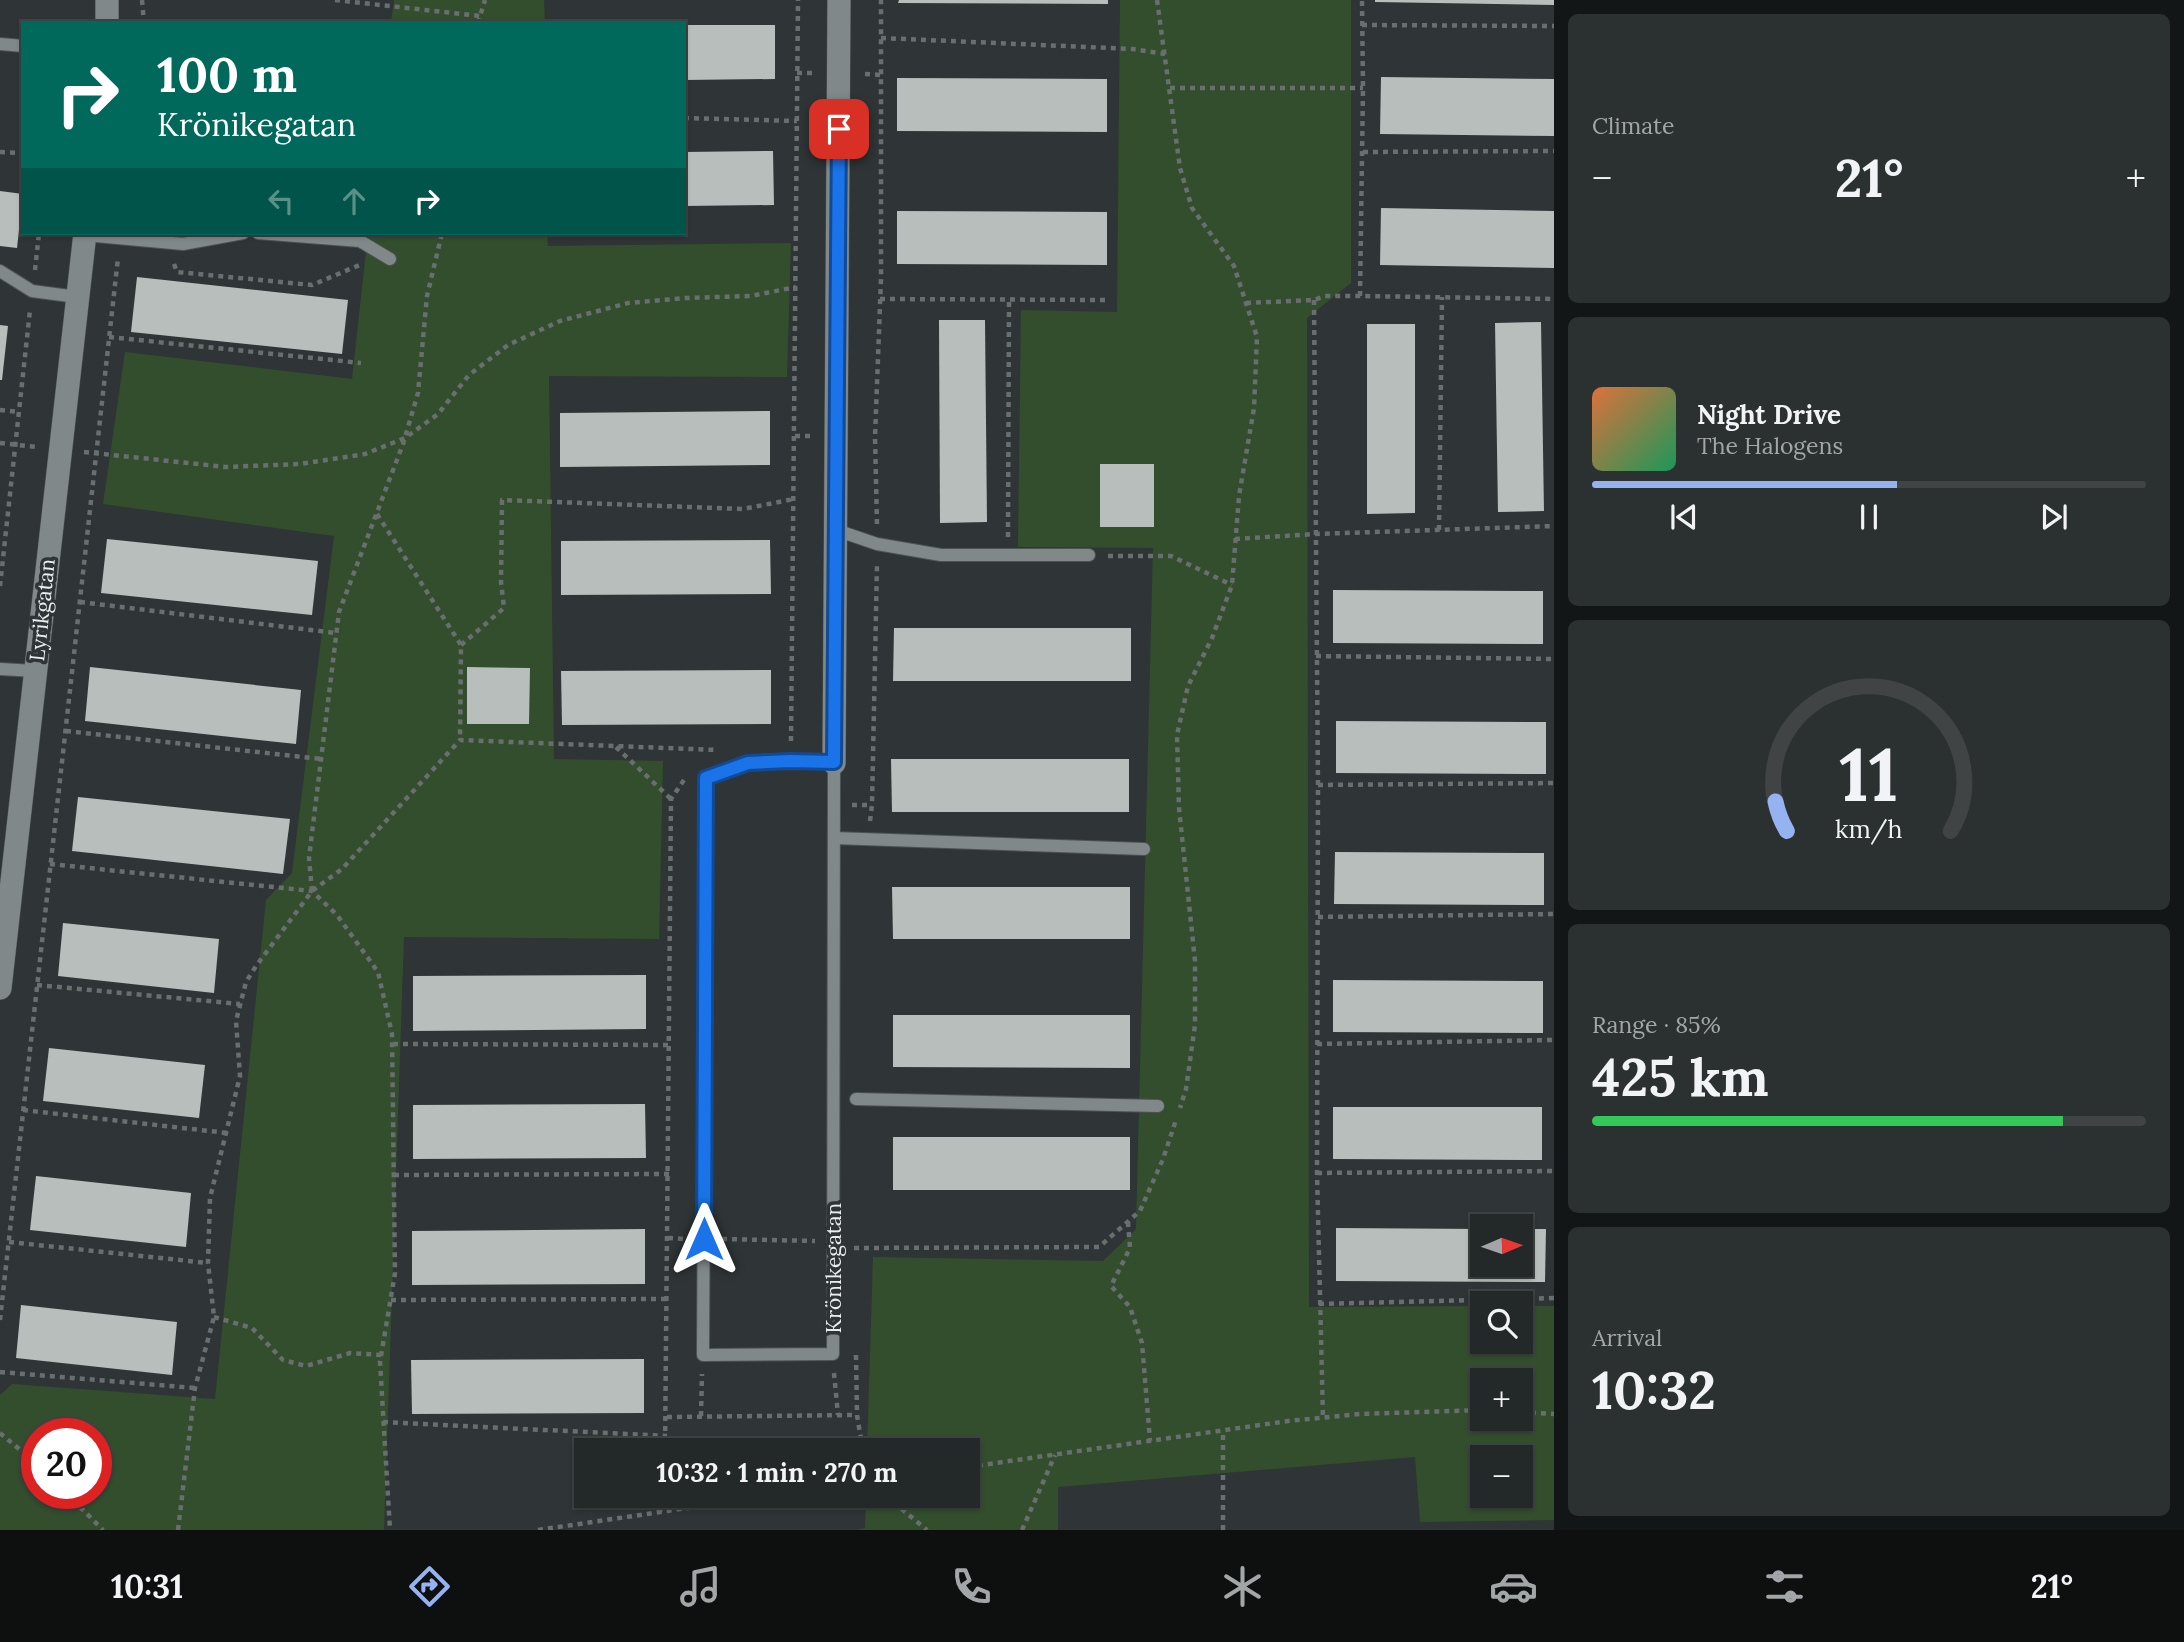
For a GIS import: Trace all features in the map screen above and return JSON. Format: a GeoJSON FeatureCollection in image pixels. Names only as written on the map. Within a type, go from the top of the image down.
{"type":"FeatureCollection","features":[{"type":"Feature","properties":{"kind":"street"},"geometry":{"type":"LineString","coordinates":[[107,0],[107,21]]}},
{"type":"Feature","properties":{"kind":"street","name":"Krönikegatan"},"geometry":{"type":"LineString","coordinates":[[834,762],[839,0]]}},
{"type":"Feature","properties":{"kind":"street","name":"Lyrikgatan"},"geometry":{"type":"LineString","coordinates":[[0,988],[85,235]]}},
{"type":"Feature","properties":{"kind":"lane"},"geometry":{"type":"LineString","coordinates":[[0,44],[21,46]]}},
{"type":"Feature","properties":{"kind":"lane"},"geometry":{"type":"LineString","coordinates":[[94,235],[183,244],[232,235]]}},
{"type":"Feature","properties":{"kind":"lane"},"geometry":{"type":"LineString","coordinates":[[281,235],[360,242],[390,259]]}},
{"type":"Feature","properties":{"kind":"lane"},"geometry":{"type":"LineString","coordinates":[[0,271],[32,291],[77,297]]}},
{"type":"Feature","properties":{"kind":"lane"},"geometry":{"type":"LineString","coordinates":[[836,530],[877,544],[941,555],[1089,555]]}},
{"type":"Feature","properties":{"kind":"lane"},"geometry":{"type":"LineString","coordinates":[[0,669],[35,671]]}},
{"type":"Feature","properties":{"kind":"lane"},"geometry":{"type":"LineString","coordinates":[[703,1356],[706,778],[748,763],[834,762]]}},
{"type":"Feature","properties":{"kind":"lane","name":"Krönikegatan"},"geometry":{"type":"LineString","coordinates":[[703,1356],[833,1354],[834,762]]}},
{"type":"Feature","properties":{"kind":"lane"},"geometry":{"type":"LineString","coordinates":[[834,838],[1144,849]]}},
{"type":"Feature","properties":{"kind":"lane"},"geometry":{"type":"LineString","coordinates":[[856,1100],[1158,1106]]}},
{"type":"Feature","properties":{"kind":"path"},"geometry":{"type":"LineString","coordinates":[[142,0],[144,21]]}},
{"type":"Feature","properties":{"kind":"path"},"geometry":{"type":"LineString","coordinates":[[335,0],[480,16]]}},
{"type":"Feature","properties":{"kind":"path"},"geometry":{"type":"LineString","coordinates":[[479,21],[485,0]]}},
{"type":"Feature","properties":{"kind":"path"},"geometry":{"type":"LineString","coordinates":[[790,761],[798,0]]}},
{"type":"Feature","properties":{"kind":"path"},"geometry":{"type":"LineString","coordinates":[[867,839],[872,805],[877,544],[881,0]]}},
{"type":"Feature","properties":{"kind":"path"},"geometry":{"type":"LineString","coordinates":[[668,1238],[833,1241],[854,1248],[1099,1247],[1140,1211],[1158,1170],[1186,1089],[1195,1025],[1195,961],[1179,808],[1177,734],[1188,687],[1212,638],[1232,585],[1239,496],[1254,408],[1257,337],[1234,266],[1192,208],[1180,168],[1157,0]]}},
{"type":"Feature","properties":{"kind":"path"},"geometry":{"type":"LineString","coordinates":[[1360,296],[1362,0]]}},
{"type":"Feature","properties":{"kind":"path"},"geometry":{"type":"LineString","coordinates":[[1362,25],[1554,26]]}},
{"type":"Feature","properties":{"kind":"path"},"geometry":{"type":"LineString","coordinates":[[881,38],[1133,49],[1165,54]]}},
{"type":"Feature","properties":{"kind":"path"},"geometry":{"type":"LineString","coordinates":[[1170,88],[1363,88]]}},
{"type":"Feature","properties":{"kind":"path"},"geometry":{"type":"LineString","coordinates":[[686,118],[797,121]]}},
{"type":"Feature","properties":{"kind":"path"},"geometry":{"type":"LineString","coordinates":[[1363,152],[1554,151]]}},
{"type":"Feature","properties":{"kind":"path"},"geometry":{"type":"LineString","coordinates":[[0,152],[21,153]]}},
{"type":"Feature","properties":{"kind":"path"},"geometry":{"type":"LineString","coordinates":[[0,586],[2,544],[16,445],[39,235]]}},
{"type":"Feature","properties":{"kind":"path"},"geometry":{"type":"LineString","coordinates":[[312,891],[309,858],[339,612],[405,438],[418,393],[426,296],[441,235]]}},
{"type":"Feature","properties":{"kind":"path"},"geometry":{"type":"LineString","coordinates":[[0,1320],[120,238]]}},
{"type":"Feature","properties":{"kind":"path"},"geometry":{"type":"LineString","coordinates":[[164,242],[177,272],[312,285],[364,263],[390,259]]}},
{"type":"Feature","properties":{"kind":"path"},"geometry":{"type":"LineString","coordinates":[[0,443],[226,467],[300,464],[365,454],[405,438],[438,414],[469,375],[508,345],[560,321],[628,303],[751,296],[796,287]]}},
{"type":"Feature","properties":{"kind":"path"},"geometry":{"type":"LineString","coordinates":[[1246,303],[1314,300],[1325,296],[1554,299]]}},
{"type":"Feature","properties":{"kind":"path"},"geometry":{"type":"LineString","coordinates":[[1439,530],[1442,297]]}},
{"type":"Feature","properties":{"kind":"path"},"geometry":{"type":"LineString","coordinates":[[880,299],[1107,300]]}},
{"type":"Feature","properties":{"kind":"path"},"geometry":{"type":"LineString","coordinates":[[1008,555],[1009,300]]}},
{"type":"Feature","properties":{"kind":"path"},"geometry":{"type":"LineString","coordinates":[[1314,300],[1318,785],[1317,1173],[1324,1418]]}},
{"type":"Feature","properties":{"kind":"path"},"geometry":{"type":"LineString","coordinates":[[109,337],[361,363]]}},
{"type":"Feature","properties":{"kind":"path"},"geometry":{"type":"LineString","coordinates":[[0,410],[19,412]]}},
{"type":"Feature","properties":{"kind":"path"},"geometry":{"type":"LineString","coordinates":[[461,645],[504,608],[501,582],[502,500],[743,509],[794,499]]}},
{"type":"Feature","properties":{"kind":"path"},"geometry":{"type":"LineString","coordinates":[[178,1530],[195,1388],[214,1317],[208,1263],[211,1198],[240,1076],[236,1021],[246,982],[312,891],[342,869],[460,740],[461,645],[376,513]]}},
{"type":"Feature","properties":{"kind":"path"},"geometry":{"type":"LineString","coordinates":[[1235,540],[1315,534],[1554,527]]}},
{"type":"Feature","properties":{"kind":"path"},"geometry":{"type":"LineString","coordinates":[[1089,555],[1171,556],[1232,585]]}},
{"type":"Feature","properties":{"kind":"path"},"geometry":{"type":"LineString","coordinates":[[79,602],[336,633]]}},
{"type":"Feature","properties":{"kind":"path"},"geometry":{"type":"LineString","coordinates":[[1316,656],[1554,659]]}},
{"type":"Feature","properties":{"kind":"path"},"geometry":{"type":"LineString","coordinates":[[66,731],[321,759]]}},
{"type":"Feature","properties":{"kind":"path"},"geometry":{"type":"LineString","coordinates":[[460,740],[704,751],[727,749]]}},
{"type":"Feature","properties":{"kind":"path"},"geometry":{"type":"LineString","coordinates":[[615,747],[671,799]]}},
{"type":"Feature","properties":{"kind":"path"},"geometry":{"type":"LineString","coordinates":[[698,760],[704,751]]}},
{"type":"Feature","properties":{"kind":"path"},"geometry":{"type":"LineString","coordinates":[[383,1422],[667,1436],[671,799],[691,770]]}},
{"type":"Feature","properties":{"kind":"path"},"geometry":{"type":"LineString","coordinates":[[1318,785],[1554,783]]}},
{"type":"Feature","properties":{"kind":"path"},"geometry":{"type":"LineString","coordinates":[[51,864],[312,891],[337,915],[378,972],[393,1044],[395,1273],[382,1355],[390,1530]]}},
{"type":"Feature","properties":{"kind":"path"},"geometry":{"type":"LineString","coordinates":[[1318,917],[1554,914]]}},
{"type":"Feature","properties":{"kind":"path"},"geometry":{"type":"LineString","coordinates":[[37,985],[240,1004]]}},
{"type":"Feature","properties":{"kind":"path"},"geometry":{"type":"LineString","coordinates":[[1317,1044],[1554,1040]]}},
{"type":"Feature","properties":{"kind":"path"},"geometry":{"type":"LineString","coordinates":[[393,1044],[669,1045]]}},
{"type":"Feature","properties":{"kind":"path"},"geometry":{"type":"LineString","coordinates":[[23,1110],[227,1133]]}},
{"type":"Feature","properties":{"kind":"path"},"geometry":{"type":"LineString","coordinates":[[1317,1173],[1554,1171]]}},
{"type":"Feature","properties":{"kind":"path"},"geometry":{"type":"LineString","coordinates":[[394,1175],[668,1174]]}},
{"type":"Feature","properties":{"kind":"path"},"geometry":{"type":"LineString","coordinates":[[1128,1222],[1130,1248],[1111,1286],[1130,1307],[1142,1343],[1150,1441]]}},
{"type":"Feature","properties":{"kind":"path"},"geometry":{"type":"LineString","coordinates":[[854,1234],[854,1262]]}},
{"type":"Feature","properties":{"kind":"path"},"geometry":{"type":"LineString","coordinates":[[9,1242],[208,1263]]}},
{"type":"Feature","properties":{"kind":"path"},"geometry":{"type":"LineString","coordinates":[[1320,1304],[1554,1298]]}},
{"type":"Feature","properties":{"kind":"path"},"geometry":{"type":"LineString","coordinates":[[391,1300],[667,1299]]}},
{"type":"Feature","properties":{"kind":"path"},"geometry":{"type":"LineString","coordinates":[[214,1317],[252,1328],[283,1360],[306,1366],[350,1353],[382,1355]]}},
{"type":"Feature","properties":{"kind":"path"},"geometry":{"type":"LineString","coordinates":[[856,1345],[856,1415],[860,1438]]}},
{"type":"Feature","properties":{"kind":"path"},"geometry":{"type":"LineString","coordinates":[[833,1354],[838,1415]]}},
{"type":"Feature","properties":{"kind":"path"},"geometry":{"type":"LineString","coordinates":[[701,1416],[703,1356]]}},
{"type":"Feature","properties":{"kind":"path"},"geometry":{"type":"LineString","coordinates":[[0,1372],[195,1388]]}},
{"type":"Feature","properties":{"kind":"path"},"geometry":{"type":"LineString","coordinates":[[980,1465],[1324,1418],[1470,1411]]}},
{"type":"Feature","properties":{"kind":"path"},"geometry":{"type":"LineString","coordinates":[[1533,1413],[1554,1415]]}},
{"type":"Feature","properties":{"kind":"path"},"geometry":{"type":"LineString","coordinates":[[667,1417],[856,1415]]}},
{"type":"Feature","properties":{"kind":"path"},"geometry":{"type":"LineString","coordinates":[[1223,1430],[1223,1530]]}},
{"type":"Feature","properties":{"kind":"path"},"geometry":{"type":"LineString","coordinates":[[0,1433],[21,1451]]}},
{"type":"Feature","properties":{"kind":"path"},"geometry":{"type":"LineString","coordinates":[[1022,1530],[1055,1455]]}},
{"type":"Feature","properties":{"kind":"path"},"geometry":{"type":"LineString","coordinates":[[660,1508],[660,1512]]}},
{"type":"Feature","properties":{"kind":"path"},"geometry":{"type":"LineString","coordinates":[[538,1530],[687,1508]]}},
{"type":"Feature","properties":{"kind":"path"},"geometry":{"type":"LineString","coordinates":[[900,1508],[927,1530]]}},
{"type":"Feature","properties":{"kind":"path"},"geometry":{"type":"LineString","coordinates":[[82,1509],[103,1530]]}},
{"type":"Feature","properties":{"kind":"green space"},"geometry":{"type":"Polygon","coordinates":[[[394,0],[544,0],[545,21],[391,21],[394,0]]]}},
{"type":"Feature","properties":{"kind":"green space"},"geometry":{"type":"Polygon","coordinates":[[[1120,0],[1351,0],[1351,283],[1307,318],[1309,1307],[1470,1306],[1470,1354],[1533,1354],[1533,1306],[1554,1306],[1554,1520],[1420,1522],[1415,1457],[1058,1487],[1058,1530],[856,1530],[865,1528],[866,1508],[980,1508],[980,1438],[867,1438],[873,1257],[1103,1261],[1136,1229],[1153,548],[1018,547],[1021,310],[1117,312],[1120,0]]]}},
{"type":"Feature","properties":{"kind":"green space"},"geometry":{"type":"Polygon","coordinates":[[[368,235],[547,235],[548,246],[791,243],[787,377],[549,376],[554,759],[663,761],[659,939],[404,937],[384,1530],[0,1530],[0,1395],[12,1384],[215,1399],[266,900],[292,873],[334,536],[103,504],[125,352],[352,379],[368,235]]]}},
{"type":"Feature","properties":{"kind":"building"},"geometry":{"type":"Polygon","coordinates":[[[899,0],[1108,0],[1108,4],[898,3],[899,0]]]}},
{"type":"Feature","properties":{"kind":"building"},"geometry":{"type":"Polygon","coordinates":[[[1554,0],[1554,5],[1375,2],[1554,0]]]}},
{"type":"Feature","properties":{"kind":"building"},"geometry":{"type":"Polygon","coordinates":[[[686,25],[775,25],[775,79],[686,80],[686,25]]]}},
{"type":"Feature","properties":{"kind":"building"},"geometry":{"type":"Polygon","coordinates":[[[1381,77],[1554,79],[1554,136],[1380,134],[1381,77]]]}},
{"type":"Feature","properties":{"kind":"building"},"geometry":{"type":"Polygon","coordinates":[[[897,78],[1107,79],[1107,132],[897,131],[897,78]]]}},
{"type":"Feature","properties":{"kind":"building"},"geometry":{"type":"Polygon","coordinates":[[[773,151],[774,205],[686,206],[686,152],[773,151]]]}},
{"type":"Feature","properties":{"kind":"building"},"geometry":{"type":"Polygon","coordinates":[[[0,191],[21,194],[17,248],[0,246],[0,191]]]}},
{"type":"Feature","properties":{"kind":"building"},"geometry":{"type":"Polygon","coordinates":[[[1381,208],[1554,211],[1554,268],[1380,265],[1381,208]]]}},
{"type":"Feature","properties":{"kind":"building"},"geometry":{"type":"Polygon","coordinates":[[[897,211],[1107,212],[1107,265],[897,264],[897,211]]]}},
{"type":"Feature","properties":{"kind":"building"},"geometry":{"type":"Polygon","coordinates":[[[137,277],[348,300],[342,354],[131,332],[137,277]]]}},
{"type":"Feature","properties":{"kind":"building"},"geometry":{"type":"Polygon","coordinates":[[[939,320],[985,320],[987,522],[940,523],[939,320]]]}},
{"type":"Feature","properties":{"kind":"building"},"geometry":{"type":"Polygon","coordinates":[[[1541,322],[1544,511],[1498,512],[1495,323],[1541,322]]]}},
{"type":"Feature","properties":{"kind":"building"},"geometry":{"type":"Polygon","coordinates":[[[1367,324],[1415,324],[1415,513],[1367,514],[1367,324]]]}},
{"type":"Feature","properties":{"kind":"building"},"geometry":{"type":"Polygon","coordinates":[[[0,325],[8,326],[2,380],[0,380],[0,325]]]}},
{"type":"Feature","properties":{"kind":"building"},"geometry":{"type":"Polygon","coordinates":[[[770,411],[770,465],[560,467],[560,413],[770,411]]]}},
{"type":"Feature","properties":{"kind":"building"},"geometry":{"type":"Polygon","coordinates":[[[1100,464],[1154,464],[1154,527],[1100,527],[1100,464]]]}},
{"type":"Feature","properties":{"kind":"building"},"geometry":{"type":"Polygon","coordinates":[[[107,539],[318,561],[312,615],[101,593],[107,539]]]}},
{"type":"Feature","properties":{"kind":"building"},"geometry":{"type":"Polygon","coordinates":[[[770,540],[771,594],[561,595],[561,541],[770,540]]]}},
{"type":"Feature","properties":{"kind":"building"},"geometry":{"type":"Polygon","coordinates":[[[1333,590],[1543,591],[1543,644],[1333,643],[1333,590]]]}},
{"type":"Feature","properties":{"kind":"building"},"geometry":{"type":"Polygon","coordinates":[[[894,628],[1131,628],[1131,681],[893,681],[894,628]]]}},
{"type":"Feature","properties":{"kind":"building"},"geometry":{"type":"Polygon","coordinates":[[[90,667],[301,690],[296,744],[85,721],[90,667]]]}},
{"type":"Feature","properties":{"kind":"building"},"geometry":{"type":"Polygon","coordinates":[[[467,667],[530,668],[529,724],[467,724],[467,667]]]}},
{"type":"Feature","properties":{"kind":"building"},"geometry":{"type":"Polygon","coordinates":[[[771,670],[771,724],[562,725],[561,671],[771,670]]]}},
{"type":"Feature","properties":{"kind":"building"},"geometry":{"type":"Polygon","coordinates":[[[1336,721],[1546,722],[1546,774],[1336,773],[1336,721]]]}},
{"type":"Feature","properties":{"kind":"building"},"geometry":{"type":"Polygon","coordinates":[[[891,759],[1129,759],[1129,812],[892,812],[891,759]]]}},
{"type":"Feature","properties":{"kind":"building"},"geometry":{"type":"Polygon","coordinates":[[[78,797],[290,819],[283,874],[72,851],[78,797]]]}},
{"type":"Feature","properties":{"kind":"building"},"geometry":{"type":"Polygon","coordinates":[[[1335,852],[1544,853],[1544,905],[1334,904],[1335,852]]]}},
{"type":"Feature","properties":{"kind":"building"},"geometry":{"type":"Polygon","coordinates":[[[892,887],[1130,887],[1130,939],[893,939],[892,887]]]}},
{"type":"Feature","properties":{"kind":"building"},"geometry":{"type":"Polygon","coordinates":[[[63,923],[219,939],[214,993],[58,976],[63,923]]]}},
{"type":"Feature","properties":{"kind":"building"},"geometry":{"type":"Polygon","coordinates":[[[646,975],[646,1029],[413,1031],[413,976],[646,975]]]}},
{"type":"Feature","properties":{"kind":"building"},"geometry":{"type":"Polygon","coordinates":[[[1333,980],[1543,981],[1543,1033],[1333,1032],[1333,980]]]}},
{"type":"Feature","properties":{"kind":"building"},"geometry":{"type":"Polygon","coordinates":[[[893,1015],[1130,1015],[1130,1068],[893,1067],[893,1015]]]}},
{"type":"Feature","properties":{"kind":"building"},"geometry":{"type":"Polygon","coordinates":[[[49,1048],[205,1065],[199,1118],[43,1101],[49,1048]]]}},
{"type":"Feature","properties":{"kind":"building"},"geometry":{"type":"Polygon","coordinates":[[[645,1104],[646,1158],[413,1159],[413,1105],[645,1104]]]}},
{"type":"Feature","properties":{"kind":"building"},"geometry":{"type":"Polygon","coordinates":[[[1333,1107],[1542,1107],[1542,1160],[1333,1159],[1333,1107]]]}},
{"type":"Feature","properties":{"kind":"building"},"geometry":{"type":"Polygon","coordinates":[[[893,1137],[1130,1137],[1130,1190],[893,1190],[893,1137]]]}},
{"type":"Feature","properties":{"kind":"building"},"geometry":{"type":"Polygon","coordinates":[[[36,1176],[191,1193],[186,1247],[30,1230],[36,1176]]]}},
{"type":"Feature","properties":{"kind":"building"},"geometry":{"type":"Polygon","coordinates":[[[1336,1228],[1470,1229],[1470,1278],[1533,1278],[1533,1229],[1546,1229],[1545,1282],[1336,1281],[1336,1228]]]}},
{"type":"Feature","properties":{"kind":"building"},"geometry":{"type":"Polygon","coordinates":[[[645,1229],[645,1284],[412,1285],[412,1231],[645,1229]]]}},
{"type":"Feature","properties":{"kind":"building"},"geometry":{"type":"Polygon","coordinates":[[[21,1305],[177,1322],[172,1375],[16,1358],[21,1305]]]}},
{"type":"Feature","properties":{"kind":"building"},"geometry":{"type":"Polygon","coordinates":[[[644,1359],[644,1413],[412,1414],[411,1360],[644,1359]]]}},
{"type":"Feature","properties":{"kind":"route"},"geometry":{"type":"LineString","coordinates":[[704,1239],[706,778],[748,763],[834,762],[839,129]]}}]}
